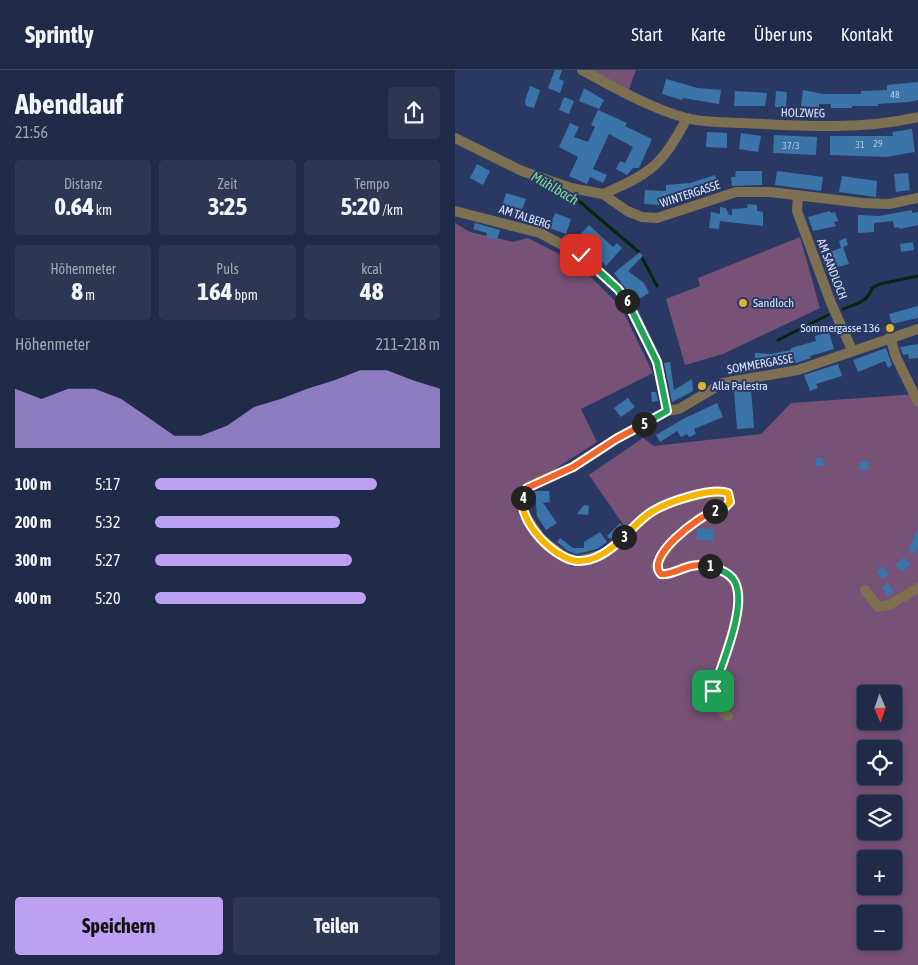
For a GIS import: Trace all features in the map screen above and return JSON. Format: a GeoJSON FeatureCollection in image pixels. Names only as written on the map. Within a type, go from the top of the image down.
{"type":"FeatureCollection","features":[{"type":"Feature","properties":{"kind":"street","name":"HOLZWEG"},"geometry":{"type":"LineString","coordinates":[[582,70],[631,96],[687,118],[769,124],[857,126],[891,123],[918,117]]}},
{"type":"Feature","properties":{"kind":"street"},"geometry":{"type":"LineString","coordinates":[[603,194],[633,182],[661,162],[687,118]]}},
{"type":"Feature","properties":{"kind":"street","name":"WINTERGASSE"},"geometry":{"type":"LineString","coordinates":[[455,138],[522,171],[571,188],[603,194],[627,211],[642,217],[657,218],[736,192],[770,192],[889,204],[918,198]]}},
{"type":"Feature","properties":{"kind":"street","name":"AM SANDLOCH"},"geometry":{"type":"LineString","coordinates":[[798,195],[797,211],[831,303],[853,350]]}},
{"type":"Feature","properties":{"kind":"street","name":"AM TALBERG"},"geometry":{"type":"LineString","coordinates":[[455,211],[540,233],[581,255],[618,289],[631,308],[657,362],[667,411]]}},
{"type":"Feature","properties":{"kind":"street","name":"SOMMERGASSE"},"geometry":{"type":"LineString","coordinates":[[728,716],[718,709],[714,701],[713,691],[738,610],[739,595],[737,587],[732,578],[708,565],[695,564],[666,575],[661,574],[656,565],[673,541],[696,520],[727,506],[730,502],[728,493],[704,494],[675,501],[652,511],[604,554],[577,561],[565,557],[541,539],[525,515],[522,502],[527,488],[573,467],[616,439],[667,411],[679,408],[723,383],[798,370],[918,329]]}},
{"type":"Feature","properties":{"kind":"street"},"geometry":{"type":"LineString","coordinates":[[890,337],[896,357],[918,402]]}},
{"type":"Feature","properties":{"kind":"street"},"geometry":{"type":"LineString","coordinates":[[865,590],[878,607],[889,606],[916,592],[918,588]]}},
{"type":"Feature","properties":{"kind":"shaded area"},"geometry":{"type":"Polygon","coordinates":[[[591,70],[636,70],[628,92],[591,70]]]}},
{"type":"Feature","properties":{"kind":"shaded area"},"geometry":{"type":"Polygon","coordinates":[[[455,223],[470,232],[513,242],[528,238],[577,263],[621,307],[653,373],[581,409],[597,442],[528,486],[525,507],[546,547],[572,567],[607,547],[627,530],[589,475],[643,438],[654,446],[761,434],[791,403],[918,394],[918,965],[455,965],[455,223]]]}},
{"type":"Feature","properties":{"kind":"shaded area","name":"Sandloch"},"geometry":{"type":"Polygon","coordinates":[[[800,237],[820,308],[723,354],[685,365],[666,299],[700,286],[698,278],[800,237]]]}},
{"type":"Feature","properties":{"kind":"building"},"geometry":{"type":"Polygon","coordinates":[[[555,70],[562,70],[559,79],[564,81],[560,93],[548,88],[555,70]]]}},
{"type":"Feature","properties":{"kind":"building"},"geometry":{"type":"Polygon","coordinates":[[[666,79],[698,88],[721,90],[719,104],[683,98],[682,100],[662,94],[666,79]]]}},
{"type":"Feature","properties":{"kind":"building"},"geometry":{"type":"Polygon","coordinates":[[[918,82],[918,100],[909,102],[878,104],[878,106],[852,106],[852,108],[831,108],[831,104],[819,104],[819,108],[801,106],[803,90],[823,94],[861,94],[861,91],[887,90],[887,85],[918,82]]]}},
{"type":"Feature","properties":{"kind":"building"},"geometry":{"type":"Polygon","coordinates":[[[530,86],[540,90],[534,108],[526,106],[525,101],[530,86]]]}},
{"type":"Feature","properties":{"kind":"building"},"geometry":{"type":"Polygon","coordinates":[[[584,88],[604,100],[599,109],[579,101],[584,88]]]}},
{"type":"Feature","properties":{"kind":"building"},"geometry":{"type":"Polygon","coordinates":[[[735,91],[767,93],[765,106],[734,106],[735,91]]]}},
{"type":"Feature","properties":{"kind":"building"},"geometry":{"type":"Polygon","coordinates":[[[776,91],[787,92],[786,107],[775,107],[776,91]]]}},
{"type":"Feature","properties":{"kind":"building"},"geometry":{"type":"Polygon","coordinates":[[[564,97],[574,101],[569,114],[559,110],[564,97]]]}},
{"type":"Feature","properties":{"kind":"building"},"geometry":{"type":"Polygon","coordinates":[[[598,110],[627,123],[625,126],[652,139],[639,168],[633,168],[627,175],[616,169],[620,161],[625,163],[633,147],[609,134],[593,169],[607,175],[603,183],[590,177],[587,184],[569,176],[578,157],[559,147],[570,123],[579,127],[574,137],[588,142],[595,127],[591,125],[598,110]]]}},
{"type":"Feature","properties":{"kind":"building"},"geometry":{"type":"Polygon","coordinates":[[[912,129],[915,152],[886,157],[830,155],[830,136],[893,136],[892,132],[912,129]]]}},
{"type":"Feature","properties":{"kind":"building"},"geometry":{"type":"Polygon","coordinates":[[[707,132],[727,133],[727,148],[706,147],[707,132]]]}},
{"type":"Feature","properties":{"kind":"building"},"geometry":{"type":"Polygon","coordinates":[[[741,133],[761,136],[758,152],[739,149],[741,133]]]}},
{"type":"Feature","properties":{"kind":"building"},"geometry":{"type":"Polygon","coordinates":[[[774,135],[817,137],[816,155],[773,153],[774,135]]]}},
{"type":"Feature","properties":{"kind":"building"},"geometry":{"type":"Polygon","coordinates":[[[477,164],[490,171],[483,185],[470,178],[477,164]]]}},
{"type":"Feature","properties":{"kind":"building"},"geometry":{"type":"Polygon","coordinates":[[[736,171],[762,171],[762,185],[732,186],[731,177],[735,177],[736,171]]]}},
{"type":"Feature","properties":{"kind":"building"},"geometry":{"type":"Polygon","coordinates":[[[777,171],[823,177],[821,191],[775,185],[777,171]]]}},
{"type":"Feature","properties":{"kind":"building"},"geometry":{"type":"Polygon","coordinates":[[[908,173],[910,190],[896,192],[894,174],[908,173]]]}},
{"type":"Feature","properties":{"kind":"building"},"geometry":{"type":"Polygon","coordinates":[[[715,175],[719,188],[691,196],[691,198],[659,203],[659,205],[644,204],[645,190],[666,191],[666,185],[690,183],[715,175]]]}},
{"type":"Feature","properties":{"kind":"building"},"geometry":{"type":"Polygon","coordinates":[[[842,176],[877,181],[876,197],[839,192],[842,176]]]}},
{"type":"Feature","properties":{"kind":"building"},"geometry":{"type":"Polygon","coordinates":[[[506,193],[526,199],[520,215],[501,210],[506,193]]]}},
{"type":"Feature","properties":{"kind":"building"},"geometry":{"type":"Polygon","coordinates":[[[748,204],[757,205],[757,211],[763,212],[763,226],[720,221],[719,229],[709,228],[711,212],[720,214],[720,207],[726,208],[729,215],[732,215],[732,209],[747,208],[748,204]]]}},
{"type":"Feature","properties":{"kind":"building"},"geometry":{"type":"Polygon","coordinates":[[[912,210],[912,213],[918,212],[918,225],[899,229],[899,227],[894,228],[893,221],[874,223],[874,232],[858,233],[858,215],[879,216],[912,210]]]}},
{"type":"Feature","properties":{"kind":"building"},"geometry":{"type":"Polygon","coordinates":[[[830,211],[831,213],[835,212],[838,221],[834,222],[836,226],[813,231],[808,217],[830,211]]]}},
{"type":"Feature","properties":{"kind":"building"},"geometry":{"type":"Polygon","coordinates":[[[555,213],[571,219],[566,234],[549,228],[555,213]]]}},
{"type":"Feature","properties":{"kind":"building"},"geometry":{"type":"Polygon","coordinates":[[[475,223],[500,230],[497,240],[486,237],[487,233],[473,229],[475,223]]]}},
{"type":"Feature","properties":{"kind":"building"},"geometry":{"type":"Polygon","coordinates":[[[589,225],[613,247],[617,243],[622,248],[606,266],[578,237],[589,225]]]}},
{"type":"Feature","properties":{"kind":"building"},"geometry":{"type":"Polygon","coordinates":[[[846,238],[848,245],[843,247],[849,264],[826,270],[821,255],[841,248],[839,241],[846,238]]]}},
{"type":"Feature","properties":{"kind":"building"},"geometry":{"type":"Polygon","coordinates":[[[913,242],[914,250],[901,252],[900,244],[913,242]]]}},
{"type":"Feature","properties":{"kind":"building"},"geometry":{"type":"Polygon","coordinates":[[[640,252],[643,256],[628,271],[644,283],[649,293],[635,301],[614,273],[640,252]]]}},
{"type":"Feature","properties":{"kind":"building"},"geometry":{"type":"Polygon","coordinates":[[[918,306],[918,318],[892,324],[889,314],[918,306]]]}},
{"type":"Feature","properties":{"kind":"building"},"geometry":{"type":"Polygon","coordinates":[[[829,332],[834,349],[810,356],[811,358],[796,363],[736,374],[734,363],[755,360],[755,353],[771,354],[791,350],[791,348],[816,341],[815,336],[829,332]]]}},
{"type":"Feature","properties":{"kind":"building"},"geometry":{"type":"Polygon","coordinates":[[[918,344],[918,358],[909,359],[908,354],[903,355],[900,347],[918,344]]]}},
{"type":"Feature","properties":{"kind":"building"},"geometry":{"type":"Polygon","coordinates":[[[886,348],[892,365],[888,368],[885,361],[858,372],[853,360],[886,348]]]}},
{"type":"Feature","properties":{"kind":"building"},"geometry":{"type":"Polygon","coordinates":[[[670,362],[674,390],[692,379],[693,391],[672,402],[664,363],[670,362]]]}},
{"type":"Feature","properties":{"kind":"building"},"geometry":{"type":"Polygon","coordinates":[[[838,364],[842,376],[816,384],[818,388],[810,391],[804,375],[838,364]]]}},
{"type":"Feature","properties":{"kind":"building"},"geometry":{"type":"Polygon","coordinates":[[[751,389],[754,428],[737,429],[734,390],[751,389]]]}},
{"type":"Feature","properties":{"kind":"building"},"geometry":{"type":"Polygon","coordinates":[[[651,392],[656,392],[658,401],[652,402],[651,392]]]}},
{"type":"Feature","properties":{"kind":"building"},"geometry":{"type":"Polygon","coordinates":[[[628,398],[635,407],[621,417],[614,408],[628,398]]]}},
{"type":"Feature","properties":{"kind":"building"},"geometry":{"type":"Polygon","coordinates":[[[717,403],[723,417],[694,429],[696,434],[689,437],[687,434],[681,437],[677,431],[660,442],[656,435],[683,419],[717,403]]]}},
{"type":"Feature","properties":{"kind":"building"},"geometry":{"type":"Polygon","coordinates":[[[816,458],[823,458],[823,466],[816,466],[816,458]]]}},
{"type":"Feature","properties":{"kind":"building"},"geometry":{"type":"Polygon","coordinates":[[[860,461],[869,462],[868,471],[859,470],[860,461]]]}},
{"type":"Feature","properties":{"kind":"building"},"geometry":{"type":"Polygon","coordinates":[[[535,491],[549,491],[550,502],[543,503],[557,523],[546,530],[537,516],[535,491]]]}},
{"type":"Feature","properties":{"kind":"building"},"geometry":{"type":"Polygon","coordinates":[[[584,505],[589,506],[588,515],[577,514],[584,505]]]}},
{"type":"Feature","properties":{"kind":"building"},"geometry":{"type":"Polygon","coordinates":[[[620,523],[624,527],[610,539],[607,536],[620,523]]]}},
{"type":"Feature","properties":{"kind":"building"},"geometry":{"type":"Polygon","coordinates":[[[918,527],[918,546],[915,554],[908,551],[918,527]]]}},
{"type":"Feature","properties":{"kind":"building"},"geometry":{"type":"Polygon","coordinates":[[[698,528],[714,529],[713,541],[696,539],[698,528]]]}},
{"type":"Feature","properties":{"kind":"building"},"geometry":{"type":"Polygon","coordinates":[[[600,532],[607,542],[597,549],[577,554],[568,551],[557,542],[560,538],[573,548],[584,548],[584,542],[600,532]]]}},
{"type":"Feature","properties":{"kind":"building"},"geometry":{"type":"Polygon","coordinates":[[[904,557],[911,565],[902,572],[895,565],[904,557]]]}},
{"type":"Feature","properties":{"kind":"building"},"geometry":{"type":"Polygon","coordinates":[[[883,566],[889,575],[882,579],[876,570],[883,566]]]}},
{"type":"Feature","properties":{"kind":"building"},"geometry":{"type":"Polygon","coordinates":[[[888,583],[894,593],[888,597],[882,587],[888,583]]]}},
{"type":"Feature","properties":{"kind":"waterway","name":"Mühlbach"},"geometry":{"type":"LineString","coordinates":[[562,189],[573,196],[639,252],[657,286]]}},
{"type":"Feature","properties":{"kind":"waterway","name":"Mühlbach"},"geometry":{"type":"LineString","coordinates":[[843,309],[857,304],[868,296],[872,288],[880,284],[918,276]]}},
{"type":"Feature","properties":{"kind":"waterway","name":"Mühlbach"},"geometry":{"type":"LineString","coordinates":[[778,340],[828,315]]}},
{"type":"Feature","properties":{"kind":"place","name":"Sandloch"},"geometry":{"type":"Point","coordinates":[743,303]}},
{"type":"Feature","properties":{"kind":"place","name":"Sommergasse 136"},"geometry":{"type":"Point","coordinates":[890,328]}},
{"type":"Feature","properties":{"kind":"place","name":"Alla Palestra"},"geometry":{"type":"Point","coordinates":[702,386]}},
{"type":"Feature","properties":{"kind":"route"},"geometry":{"type":"LineString","coordinates":[[581,255],[618,289],[631,308],[657,362],[667,411],[616,439],[573,467],[527,488],[522,502],[525,515],[541,539],[549,547],[565,557],[577,561],[591,559],[604,554],[617,545],[637,523],[652,511],[675,501],[704,494],[724,491],[728,493],[730,502],[727,506],[722,510],[708,513],[696,520],[673,541],[656,565],[658,572],[666,575],[695,564],[708,565],[721,570],[732,578],[737,587],[739,595],[738,610],[713,691]]}}]}
